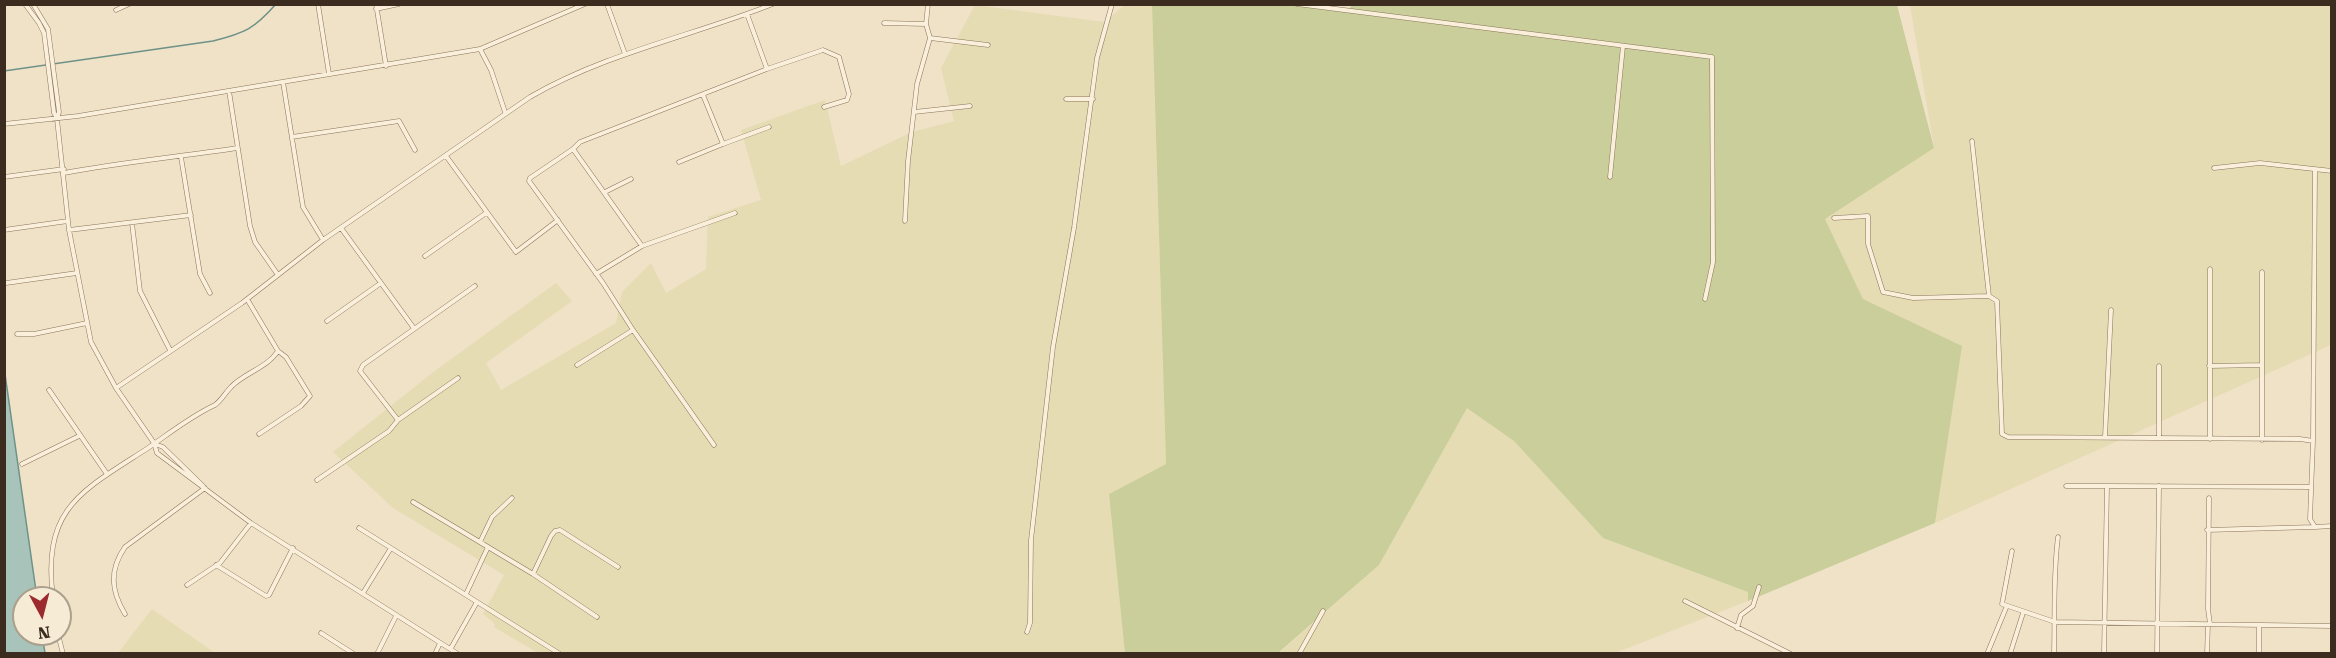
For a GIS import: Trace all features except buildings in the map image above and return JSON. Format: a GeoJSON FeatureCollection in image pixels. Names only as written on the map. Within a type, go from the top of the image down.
{"type":"FeatureCollection","features":[{"type":"Feature","properties":{"kind":"street"},"geometry":{"type":"LineString","coordinates":[[25,4],[39,22],[47,41]]}},
{"type":"Feature","properties":{"kind":"street"},"geometry":{"type":"LineString","coordinates":[[33,4],[45,20],[53,86],[59,112],[57,118],[69,230],[91,342],[116,388],[154,443],[158,453],[251,524],[293,548],[458,654]]}},
{"type":"Feature","properties":{"kind":"street"},"geometry":{"type":"LineString","coordinates":[[116,10],[129,4]]}},
{"type":"Feature","properties":{"kind":"street"},"geometry":{"type":"LineString","coordinates":[[318,4],[330,74]]}},
{"type":"Feature","properties":{"kind":"street"},"geometry":{"type":"LineString","coordinates":[[386,66],[376,7],[399,4]]}},
{"type":"Feature","properties":{"kind":"street"},"geometry":{"type":"LineString","coordinates":[[4,124],[229,91],[480,49],[585,4]]}},
{"type":"Feature","properties":{"kind":"street"},"geometry":{"type":"LineString","coordinates":[[607,4],[626,54]]}},
{"type":"Feature","properties":{"kind":"street"},"geometry":{"type":"LineString","coordinates":[[116,388],[247,299],[324,240],[505,113],[558,80],[626,54],[773,4]]}},
{"type":"Feature","properties":{"kind":"street"},"geometry":{"type":"LineString","coordinates":[[905,221],[917,84],[930,38],[926,24],[928,4]]}},
{"type":"Feature","properties":{"kind":"street"},"geometry":{"type":"LineString","coordinates":[[1027,632],[1030,623],[1031,540],[1053,346],[1093,99],[1097,58],[1112,4]]}},
{"type":"Feature","properties":{"kind":"street"},"geometry":{"type":"LineString","coordinates":[[1297,4],[1712,57],[1713,262],[1705,299]]}},
{"type":"Feature","properties":{"kind":"street"},"geometry":{"type":"LineString","coordinates":[[747,14],[767,69]]}},
{"type":"Feature","properties":{"kind":"street"},"geometry":{"type":"LineString","coordinates":[[884,23],[926,24]]}},
{"type":"Feature","properties":{"kind":"street"},"geometry":{"type":"LineString","coordinates":[[930,38],[988,45]]}},
{"type":"Feature","properties":{"kind":"street"},"geometry":{"type":"LineString","coordinates":[[1610,177],[1623,46]]}},
{"type":"Feature","properties":{"kind":"street"},"geometry":{"type":"LineString","coordinates":[[480,49],[491,70],[505,113]]}},
{"type":"Feature","properties":{"kind":"street"},"geometry":{"type":"LineString","coordinates":[[714,445],[530,178],[573,149],[580,141],[767,69],[823,50],[838,57],[848,97],[824,107]]}},
{"type":"Feature","properties":{"kind":"street"},"geometry":{"type":"LineString","coordinates":[[283,82],[303,207],[324,240]]}},
{"type":"Feature","properties":{"kind":"street"},"geometry":{"type":"LineString","coordinates":[[229,91],[250,226],[255,242],[278,275]]}},
{"type":"Feature","properties":{"kind":"street"},"geometry":{"type":"LineString","coordinates":[[703,95],[723,144]]}},
{"type":"Feature","properties":{"kind":"street"},"geometry":{"type":"LineString","coordinates":[[1066,99],[1093,99]]}},
{"type":"Feature","properties":{"kind":"street"},"geometry":{"type":"LineString","coordinates":[[914,112],[970,106]]}},
{"type":"Feature","properties":{"kind":"street"},"geometry":{"type":"LineString","coordinates":[[292,137],[399,122],[415,150]]}},
{"type":"Feature","properties":{"kind":"street"},"geometry":{"type":"LineString","coordinates":[[679,162],[769,127]]}},
{"type":"Feature","properties":{"kind":"street"},"geometry":{"type":"LineString","coordinates":[[1972,141],[1989,296]]}},
{"type":"Feature","properties":{"kind":"street"},"geometry":{"type":"LineString","coordinates":[[4,177],[135,160],[150,162],[237,148]]}},
{"type":"Feature","properties":{"kind":"street"},"geometry":{"type":"LineString","coordinates":[[573,149],[642,246]]}},
{"type":"Feature","properties":{"kind":"street"},"geometry":{"type":"LineString","coordinates":[[446,156],[516,252],[558,220]]}},
{"type":"Feature","properties":{"kind":"street"},"geometry":{"type":"LineString","coordinates":[[181,157],[200,274],[210,293]]}},
{"type":"Feature","properties":{"kind":"street"},"geometry":{"type":"LineString","coordinates":[[2214,168],[2260,163],[2289,164],[2315,171],[2331,171]]}},
{"type":"Feature","properties":{"kind":"street"},"geometry":{"type":"LineString","coordinates":[[2315,171],[2313,441],[2310,519],[2315,527]]}},
{"type":"Feature","properties":{"kind":"street"},"geometry":{"type":"LineString","coordinates":[[604,192],[631,179]]}},
{"type":"Feature","properties":{"kind":"street"},"geometry":{"type":"LineString","coordinates":[[425,256],[486,213]]}},
{"type":"Feature","properties":{"kind":"street"},"geometry":{"type":"LineString","coordinates":[[596,274],[642,246],[735,213]]}},
{"type":"Feature","properties":{"kind":"street"},"geometry":{"type":"LineString","coordinates":[[69,230],[191,215]]}},
{"type":"Feature","properties":{"kind":"street"},"geometry":{"type":"LineString","coordinates":[[1834,218],[1868,216],[1868,243],[1882,292],[1913,298],[1989,296],[1996,301],[2002,434],[2008,437],[2313,441]]}},
{"type":"Feature","properties":{"kind":"street"},"geometry":{"type":"LineString","coordinates":[[4,230],[68,221]]}},
{"type":"Feature","properties":{"kind":"street"},"geometry":{"type":"LineString","coordinates":[[132,223],[140,291],[170,350]]}},
{"type":"Feature","properties":{"kind":"street"},"geometry":{"type":"LineString","coordinates":[[341,228],[413,327]]}},
{"type":"Feature","properties":{"kind":"street"},"geometry":{"type":"LineString","coordinates":[[2210,268],[2210,439]]}},
{"type":"Feature","properties":{"kind":"street"},"geometry":{"type":"LineString","coordinates":[[2262,272],[2262,440]]}},
{"type":"Feature","properties":{"kind":"street"},"geometry":{"type":"LineString","coordinates":[[6,284],[77,273]]}},
{"type":"Feature","properties":{"kind":"street"},"geometry":{"type":"LineString","coordinates":[[327,321],[381,283]]}},
{"type":"Feature","properties":{"kind":"street"},"geometry":{"type":"LineString","coordinates":[[398,420],[360,371],[369,359],[475,286]]}},
{"type":"Feature","properties":{"kind":"street"},"geometry":{"type":"LineString","coordinates":[[247,299],[278,351],[286,357],[310,396],[301,406],[259,434]]}},
{"type":"Feature","properties":{"kind":"street"},"geometry":{"type":"LineString","coordinates":[[2105,437],[2111,310]]}},
{"type":"Feature","properties":{"kind":"street"},"geometry":{"type":"LineString","coordinates":[[17,334],[34,334],[87,323]]}},
{"type":"Feature","properties":{"kind":"street"},"geometry":{"type":"LineString","coordinates":[[577,365],[633,330]]}},
{"type":"Feature","properties":{"kind":"street"},"geometry":{"type":"LineString","coordinates":[[52,586],[50,567],[55,531],[63,513],[75,499],[107,474],[215,405],[230,388],[270,360],[278,351]]}},
{"type":"Feature","properties":{"kind":"street"},"geometry":{"type":"LineString","coordinates":[[2209,366],[2262,365]]}},
{"type":"Feature","properties":{"kind":"street"},"geometry":{"type":"LineString","coordinates":[[2159,366],[2159,438]]}},
{"type":"Feature","properties":{"kind":"street"},"geometry":{"type":"LineString","coordinates":[[317,480],[458,378]]}},
{"type":"Feature","properties":{"kind":"street"},"geometry":{"type":"LineString","coordinates":[[49,390],[107,474]]}},
{"type":"Feature","properties":{"kind":"street"},"geometry":{"type":"LineString","coordinates":[[22,464],[79,436]]}},
{"type":"Feature","properties":{"kind":"street"},"geometry":{"type":"LineString","coordinates":[[154,443],[163,447],[205,489]]}},
{"type":"Feature","properties":{"kind":"street"},"geometry":{"type":"LineString","coordinates":[[2066,486],[2311,487]]}},
{"type":"Feature","properties":{"kind":"street"},"geometry":{"type":"LineString","coordinates":[[2104,654],[2107,486]]}},
{"type":"Feature","properties":{"kind":"street"},"geometry":{"type":"LineString","coordinates":[[2157,654],[2159,486]]}},
{"type":"Feature","properties":{"kind":"street"},"geometry":{"type":"LineString","coordinates":[[124,614],[113,590],[113,576],[118,557],[125,547],[205,489]]}},
{"type":"Feature","properties":{"kind":"street"},"geometry":{"type":"LineString","coordinates":[[480,542],[492,517],[512,498]]}},
{"type":"Feature","properties":{"kind":"street"},"geometry":{"type":"LineString","coordinates":[[2207,654],[2209,624],[2207,530],[2210,498]]}},
{"type":"Feature","properties":{"kind":"street"},"geometry":{"type":"LineString","coordinates":[[413,502],[533,574],[597,616]]}},
{"type":"Feature","properties":{"kind":"street"},"geometry":{"type":"LineString","coordinates":[[187,585],[216,565],[251,524]]}},
{"type":"Feature","properties":{"kind":"street"},"geometry":{"type":"LineString","coordinates":[[2207,530],[2331,526]]}},
{"type":"Feature","properties":{"kind":"street"},"geometry":{"type":"LineString","coordinates":[[359,528],[560,654]]}},
{"type":"Feature","properties":{"kind":"street"},"geometry":{"type":"LineString","coordinates":[[533,574],[551,536],[555,531],[560,530],[618,567]]}},
{"type":"Feature","properties":{"kind":"street"},"geometry":{"type":"LineString","coordinates":[[2054,654],[2055,563],[2058,537]]}},
{"type":"Feature","properties":{"kind":"street"},"geometry":{"type":"LineString","coordinates":[[466,594],[488,547]]}},
{"type":"Feature","properties":{"kind":"street"},"geometry":{"type":"LineString","coordinates":[[216,565],[261,596],[266,596],[293,548]]}},
{"type":"Feature","properties":{"kind":"street"},"geometry":{"type":"LineString","coordinates":[[363,593],[391,548]]}},
{"type":"Feature","properties":{"kind":"street"},"geometry":{"type":"LineString","coordinates":[[2012,551],[2002,604],[2006,608],[2055,622],[2331,626]]}},
{"type":"Feature","properties":{"kind":"street"},"geometry":{"type":"LineString","coordinates":[[1737,628],[1741,615],[1753,606],[1759,587]]}},
{"type":"Feature","properties":{"kind":"street"},"geometry":{"type":"LineString","coordinates":[[1684,601],[1791,654]]}},
{"type":"Feature","properties":{"kind":"street"},"geometry":{"type":"LineString","coordinates":[[451,649],[477,602]]}},
{"type":"Feature","properties":{"kind":"street"},"geometry":{"type":"LineString","coordinates":[[1987,654],[2006,608]]}},
{"type":"Feature","properties":{"kind":"street"},"geometry":{"type":"LineString","coordinates":[[1299,654],[1323,611]]}},
{"type":"Feature","properties":{"kind":"street"},"geometry":{"type":"LineString","coordinates":[[2010,654],[2024,613]]}},
{"type":"Feature","properties":{"kind":"street"},"geometry":{"type":"LineString","coordinates":[[377,654],[396,616]]}},
{"type":"Feature","properties":{"kind":"street"},"geometry":{"type":"LineString","coordinates":[[2259,625],[2259,654]]}},
{"type":"Feature","properties":{"kind":"street"},"geometry":{"type":"LineString","coordinates":[[321,633],[354,654]]}},
{"type":"Feature","properties":{"kind":"street"},"geometry":{"type":"LineString","coordinates":[[435,654],[440,643]]}},
{"type":"Feature","properties":{"kind":"shaded area"},"geometry":{"type":"Polygon","coordinates":[[[975,5],[1104,22],[1125,5],[1152,5],[1166,464],[1109,494],[1125,653],[538,653],[494,627],[495,624],[483,614],[504,575],[393,508],[333,452],[432,373],[556,283],[572,301],[486,363],[501,390],[616,323],[622,292],[651,263],[666,293],[706,269],[708,217],[761,200],[741,130],[825,100],[841,166],[912,132],[954,121],[941,68],[975,5]]]}},
{"type":"Feature","properties":{"kind":"shaded area"},"geometry":{"type":"Polygon","coordinates":[[[1910,5],[2331,5],[2331,345],[1935,523],[1961,346],[1863,299],[1825,219],[1934,148],[1910,5]]]}},
{"type":"Feature","properties":{"kind":"shaded area"},"geometry":{"type":"Polygon","coordinates":[[[1467,407],[1514,441],[1603,538],[1749,592],[1748,601],[1615,653],[1278,654],[1379,565],[1467,407]]]}},
{"type":"Feature","properties":{"kind":"shaded area"},"geometry":{"type":"Polygon","coordinates":[[[152,609],[215,653],[118,653],[152,609]]]}},
{"type":"Feature","properties":{"kind":"green space"},"geometry":{"type":"Polygon","coordinates":[[[1312,4],[1349,10],[1352,4],[1897,5],[1934,148],[1825,219],[1863,299],[1962,346],[1935,523],[1748,601],[1748,592],[1603,538],[1514,441],[1467,408],[1379,565],[1278,653],[1125,654],[1109,494],[1166,464],[1152,5],[1312,4]]]}},
{"type":"Feature","properties":{"kind":"water"},"geometry":{"type":"Polygon","coordinates":[[[5,374],[35,586],[12,586],[12,646],[44,646],[45,653],[5,653],[5,374]]]}},
{"type":"Feature","properties":{"kind":"waterway"},"geometry":{"type":"LineString","coordinates":[[4,71],[213,41],[255,25],[276,4]]}}]}
